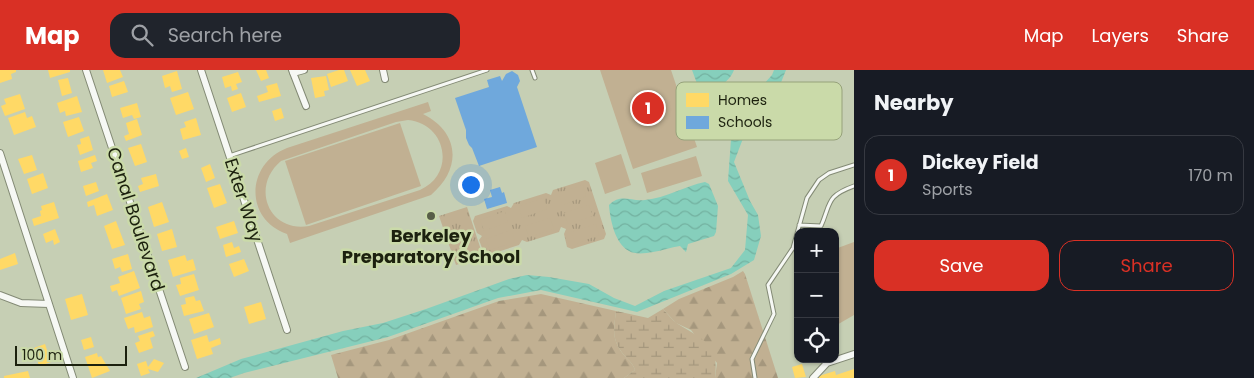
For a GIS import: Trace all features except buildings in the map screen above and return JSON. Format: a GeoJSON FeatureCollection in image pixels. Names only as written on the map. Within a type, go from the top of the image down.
{"type":"FeatureCollection","features":[{"type":"Feature","properties":{"kind":"street","name":"Canal Boulevard"},"geometry":{"type":"LineString","coordinates":[[86,70],[185,367]]}},
{"type":"Feature","properties":{"kind":"street","name":"Exter Way"},"geometry":{"type":"LineString","coordinates":[[201,70],[287,330]]}},
{"type":"Feature","properties":{"kind":"street"},"geometry":{"type":"LineString","coordinates":[[304,70],[293,72],[306,106]]}},
{"type":"Feature","properties":{"kind":"street"},"geometry":{"type":"LineString","coordinates":[[383,70],[385,79]]}},
{"type":"Feature","properties":{"kind":"street"},"geometry":{"type":"LineString","coordinates":[[0,153],[73,378]]}},
{"type":"Feature","properties":{"kind":"street"},"geometry":{"type":"LineString","coordinates":[[0,295],[21,303],[49,304]]}},
{"type":"Feature","properties":{"kind":"street"},"geometry":{"type":"LineString","coordinates":[[813,378],[826,363],[854,354]]}},
{"type":"Feature","properties":{"kind":"lane"},"geometry":{"type":"LineString","coordinates":[[229,156],[487,70]]}},
{"type":"Feature","properties":{"kind":"lane"},"geometry":{"type":"LineString","coordinates":[[532,70],[535,78]]}},
{"type":"Feature","properties":{"kind":"lane"},"geometry":{"type":"LineString","coordinates":[[755,378],[752,359],[774,314],[768,285],[792,248],[807,198],[819,180],[829,173],[854,165]]}},
{"type":"Feature","properties":{"kind":"lane"},"geometry":{"type":"LineString","coordinates":[[800,225],[821,226],[833,197],[839,191],[854,186]]}},
{"type":"Feature","properties":{"kind":"green space"},"geometry":{"type":"Polygon","coordinates":[[[600,70],[671,70],[676,85],[676,140],[695,140],[697,147],[633,169],[600,70]]]}},
{"type":"Feature","properties":{"kind":"green space"},"geometry":{"type":"Polygon","coordinates":[[[428,102],[431,111],[423,114],[444,131],[450,141],[453,152],[448,174],[431,195],[290,243],[287,234],[273,227],[263,216],[257,204],[255,191],[258,178],[264,166],[273,156],[287,148],[428,102]],[[408,120],[396,122],[281,161],[272,172],[267,183],[266,195],[268,206],[274,215],[283,222],[295,226],[309,226],[420,190],[431,183],[439,173],[442,162],[442,150],[438,140],[431,130],[421,124],[408,120]]]}},
{"type":"Feature","properties":{"kind":"green space"},"geometry":{"type":"Polygon","coordinates":[[[400,123],[421,186],[306,225],[285,161],[400,123]]]}},
{"type":"Feature","properties":{"kind":"green space"},"geometry":{"type":"Polygon","coordinates":[[[621,154],[631,185],[605,194],[595,163],[621,154]]]}},
{"type":"Feature","properties":{"kind":"green space"},"geometry":{"type":"Polygon","coordinates":[[[696,156],[702,176],[647,193],[641,173],[696,156]]]}},
{"type":"Feature","properties":{"kind":"green space"},"geometry":{"type":"Polygon","coordinates":[[[585,180],[589,182],[606,234],[604,239],[572,249],[567,247],[564,234],[566,229],[561,227],[559,232],[527,242],[522,240],[519,245],[485,256],[479,240],[482,236],[477,233],[473,221],[475,216],[507,206],[511,208],[514,203],[546,193],[551,195],[553,190],[585,180]]]}},
{"type":"Feature","properties":{"kind":"green space"},"geometry":{"type":"Polygon","coordinates":[[[583,185],[586,196],[562,205],[558,193],[583,185]]]}},
{"type":"Feature","properties":{"kind":"green space"},"geometry":{"type":"Polygon","coordinates":[[[544,198],[547,209],[522,218],[519,206],[544,198]]]}},
{"type":"Feature","properties":{"kind":"green space"},"geometry":{"type":"Polygon","coordinates":[[[589,205],[593,216],[568,224],[564,213],[589,205]]]}},
{"type":"Feature","properties":{"kind":"green space"},"geometry":{"type":"Polygon","coordinates":[[[467,207],[483,256],[456,265],[439,216],[467,207]]]}},
{"type":"Feature","properties":{"kind":"green space"},"geometry":{"type":"Polygon","coordinates":[[[505,211],[508,222],[484,231],[480,220],[505,211]]]}},
{"type":"Feature","properties":{"kind":"green space"},"geometry":{"type":"Polygon","coordinates":[[[550,218],[554,229],[529,237],[525,226],[550,218]]]}},
{"type":"Feature","properties":{"kind":"green space"},"geometry":{"type":"Polygon","coordinates":[[[596,224],[599,235],[575,244],[571,232],[596,224]]]}},
{"type":"Feature","properties":{"kind":"green space"},"geometry":{"type":"Polygon","coordinates":[[[511,230],[515,242],[490,250],[486,239],[511,230]]]}},
{"type":"Feature","properties":{"kind":"green space"},"geometry":{"type":"Polygon","coordinates":[[[854,242],[854,315],[839,324],[839,273],[839,248],[854,242]]]}},
{"type":"Feature","properties":{"kind":"green space"},"geometry":{"type":"Polygon","coordinates":[[[743,271],[778,378],[715,378],[717,363],[691,330],[676,323],[663,309],[679,299],[743,271]]]}},
{"type":"Feature","properties":{"kind":"green space"},"geometry":{"type":"Polygon","coordinates":[[[541,294],[616,311],[615,338],[619,348],[635,370],[624,378],[338,378],[331,355],[389,340],[499,301],[541,294]]]}},
{"type":"Feature","properties":{"kind":"green space"},"geometry":{"type":"Polygon","coordinates":[[[663,309],[676,322],[702,339],[712,350],[715,357],[715,378],[624,378],[635,370],[619,348],[615,338],[616,311],[648,318],[663,309]]]}},
{"type":"Feature","properties":{"kind":"water"},"geometry":{"type":"Polygon","coordinates":[[[692,70],[734,70],[725,82],[696,82],[692,70]]]}},
{"type":"Feature","properties":{"kind":"water"},"geometry":{"type":"Polygon","coordinates":[[[774,70],[786,70],[781,82],[766,82],[774,70]]]}},
{"type":"Feature","properties":{"kind":"water"},"geometry":{"type":"Polygon","coordinates":[[[731,140],[742,140],[734,162],[750,201],[758,215],[761,236],[754,260],[731,274],[637,312],[541,290],[498,298],[388,337],[230,378],[196,378],[241,359],[343,331],[383,323],[509,279],[527,275],[589,284],[614,298],[635,306],[664,291],[731,268],[745,250],[748,215],[728,181],[731,140]]]}},
{"type":"Feature","properties":{"kind":"water"},"geometry":{"type":"Polygon","coordinates":[[[705,182],[709,184],[718,206],[714,236],[688,244],[686,252],[680,246],[635,253],[624,248],[620,243],[614,231],[609,205],[613,201],[618,199],[653,199],[705,182]]]}},
{"type":"Feature","properties":{"kind":"place","name":"Dickey Field"},"geometry":{"type":"Point","coordinates":[648,108]}},
{"type":"Feature","properties":{"kind":"place","name":"Berkeley Preparatory School"},"geometry":{"type":"Point","coordinates":[431,216]}}]}
